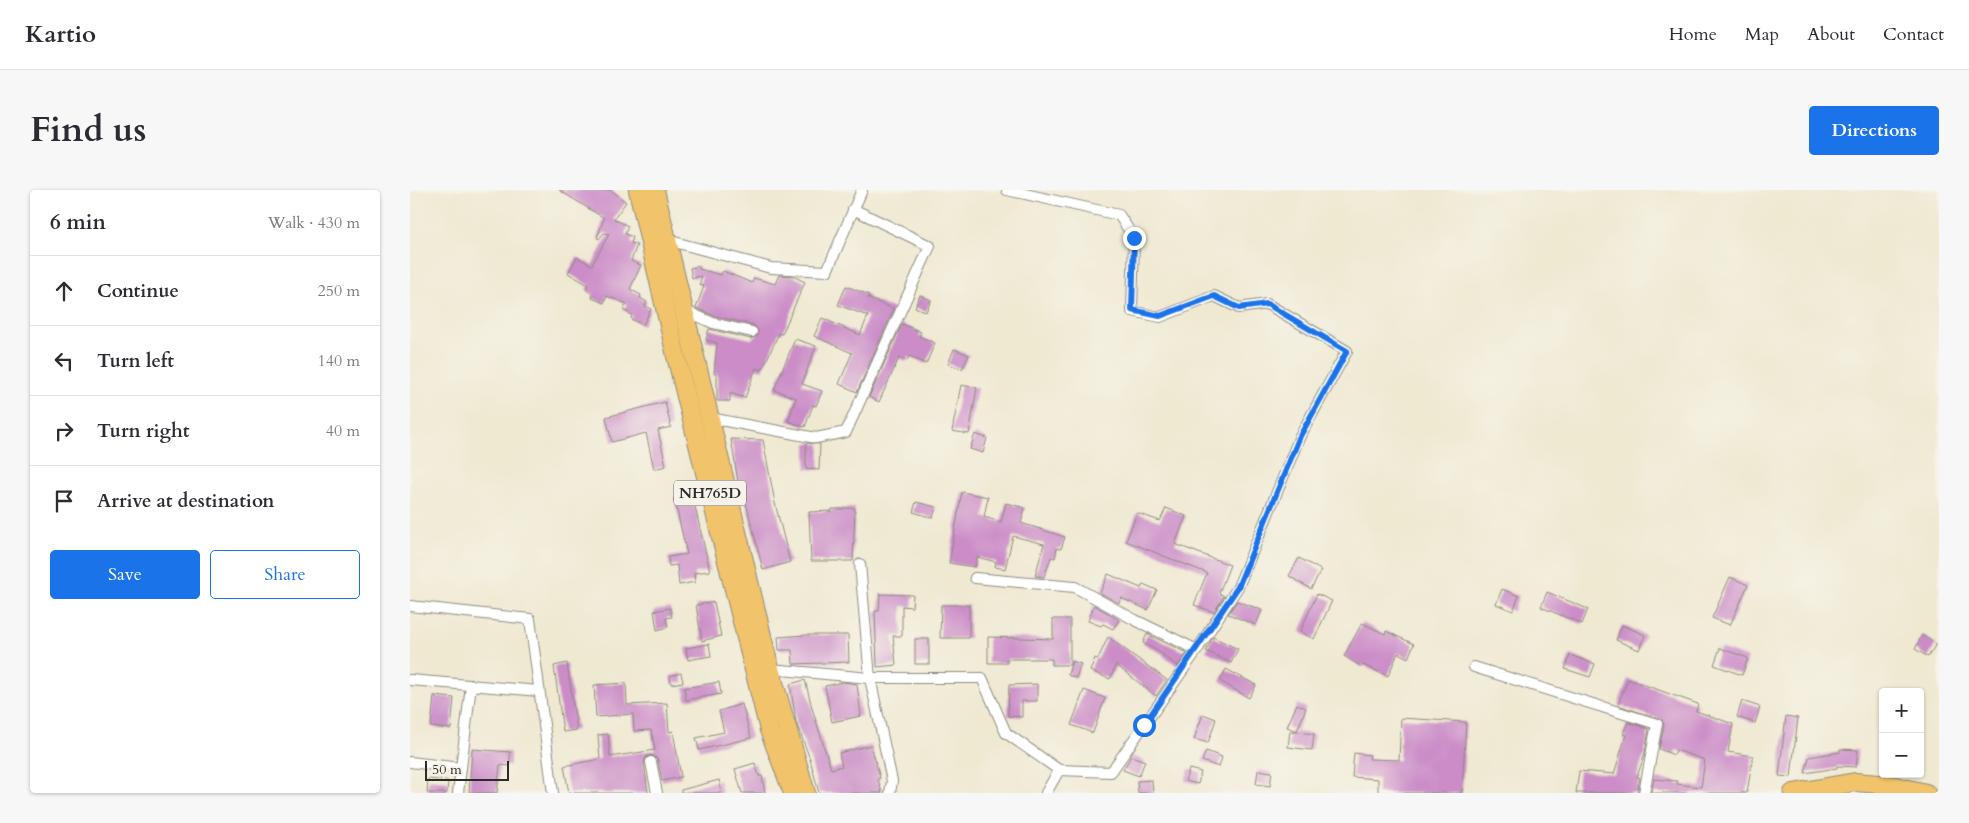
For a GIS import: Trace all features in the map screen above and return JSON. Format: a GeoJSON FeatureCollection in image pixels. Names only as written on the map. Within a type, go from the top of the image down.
{"type":"FeatureCollection","features":[{"type":"Feature","properties":{"kind":"highway","name":"NH765D"},"geometry":{"type":"LineString","coordinates":[[638,190],[665,271],[684,310],[770,669],[806,793]]}},
{"type":"Feature","properties":{"kind":"highway","name":"NH765D"},"geometry":{"type":"LineString","coordinates":[[655,190],[667,240],[665,271],[678,366],[769,730],[794,793]]}},
{"type":"Feature","properties":{"kind":"highway"},"geometry":{"type":"LineString","coordinates":[[1793,793],[1855,782],[1891,785],[1925,793]]}},
{"type":"Feature","properties":{"kind":"street"},"geometry":{"type":"LineString","coordinates":[[667,240],[771,268],[827,271],[862,190]]}},
{"type":"Feature","properties":{"kind":"street"},"geometry":{"type":"LineString","coordinates":[[770,669],[870,678],[982,678],[1006,733],[1060,770],[1111,772],[1197,650],[1238,587],[1300,436],[1347,351],[1267,304],[1239,308],[1214,296],[1160,316],[1132,310],[1134,238],[1119,215],[1007,190]]}},
{"type":"Feature","properties":{"kind":"street"},"geometry":{"type":"LineString","coordinates":[[710,418],[816,438],[846,432],[930,246],[853,209]]}},
{"type":"Feature","properties":{"kind":"street"},"geometry":{"type":"LineString","coordinates":[[684,310],[713,324],[752,332]]}},
{"type":"Feature","properties":{"kind":"street"},"geometry":{"type":"LineString","coordinates":[[860,564],[870,678],[892,782],[890,793]]}},
{"type":"Feature","properties":{"kind":"street"},"geometry":{"type":"LineString","coordinates":[[975,578],[1075,587],[1135,620],[1197,650]]}},
{"type":"Feature","properties":{"kind":"street"},"geometry":{"type":"LineString","coordinates":[[410,606],[530,619],[553,793]]}},
{"type":"Feature","properties":{"kind":"street"},"geometry":{"type":"LineString","coordinates":[[1474,667],[1656,724],[1644,793]]}},
{"type":"Feature","properties":{"kind":"street"},"geometry":{"type":"LineString","coordinates":[[410,680],[539,691]]}},
{"type":"Feature","properties":{"kind":"street"},"geometry":{"type":"LineString","coordinates":[[458,793],[471,685]]}},
{"type":"Feature","properties":{"kind":"street"},"geometry":{"type":"LineString","coordinates":[[410,762],[461,768]]}},
{"type":"Feature","properties":{"kind":"street"},"geometry":{"type":"LineString","coordinates":[[651,762],[657,793]]}},
{"type":"Feature","properties":{"kind":"street"},"geometry":{"type":"LineString","coordinates":[[1046,793],[1060,770]]}},
{"type":"Feature","properties":{"kind":"building"},"geometry":{"type":"Polygon","coordinates":[[[559,190],[611,190],[626,202],[614,219],[628,226],[625,234],[633,237],[631,243],[637,245],[631,261],[641,265],[630,289],[641,295],[640,298],[647,302],[645,306],[651,309],[643,325],[631,319],[632,315],[623,310],[627,304],[607,296],[604,303],[592,298],[593,295],[586,289],[588,285],[568,273],[577,257],[592,265],[609,234],[604,233],[599,239],[597,238],[604,218],[559,190]]]}},
{"type":"Feature","properties":{"kind":"building"},"geometry":{"type":"Polygon","coordinates":[[[699,266],[699,269],[721,275],[723,271],[752,283],[754,278],[775,284],[779,275],[793,276],[805,282],[782,334],[779,333],[762,370],[756,368],[745,398],[730,393],[730,401],[717,401],[717,374],[714,374],[717,343],[706,340],[709,329],[751,339],[757,336],[758,330],[754,325],[715,316],[696,308],[704,286],[699,285],[702,276],[692,278],[690,268],[699,266]]]}},
{"type":"Feature","properties":{"kind":"building"},"geometry":{"type":"Polygon","coordinates":[[[846,286],[869,295],[868,298],[894,309],[857,392],[839,384],[852,353],[814,336],[822,318],[860,335],[868,316],[838,305],[846,286]]]}},
{"type":"Feature","properties":{"kind":"building"},"geometry":{"type":"Polygon","coordinates":[[[920,295],[931,300],[926,312],[915,307],[920,295]]]}},
{"type":"Feature","properties":{"kind":"building"},"geometry":{"type":"Polygon","coordinates":[[[902,324],[921,332],[919,336],[935,343],[926,364],[909,356],[907,361],[899,358],[879,402],[869,397],[902,324]]]}},
{"type":"Feature","properties":{"kind":"building"},"geometry":{"type":"Polygon","coordinates":[[[795,339],[816,346],[802,384],[822,391],[816,406],[813,405],[805,427],[788,421],[796,398],[774,390],[795,339]]]}},
{"type":"Feature","properties":{"kind":"building"},"geometry":{"type":"Polygon","coordinates":[[[954,349],[969,355],[962,369],[948,364],[954,349]]]}},
{"type":"Feature","properties":{"kind":"building"},"geometry":{"type":"Polygon","coordinates":[[[961,385],[977,388],[969,434],[952,431],[961,385]]]}},
{"type":"Feature","properties":{"kind":"building"},"geometry":{"type":"Polygon","coordinates":[[[665,402],[671,427],[658,430],[666,466],[654,469],[646,433],[612,442],[606,417],[665,402]]]}},
{"type":"Feature","properties":{"kind":"building"},"geometry":{"type":"Polygon","coordinates":[[[975,434],[987,438],[983,453],[970,449],[975,434]]]}},
{"type":"Feature","properties":{"kind":"building"},"geometry":{"type":"Polygon","coordinates":[[[731,439],[763,440],[775,503],[790,562],[763,570],[740,481],[738,482],[731,439]]]}},
{"type":"Feature","properties":{"kind":"building"},"geometry":{"type":"Polygon","coordinates":[[[806,443],[820,444],[819,470],[806,469],[806,443]]]}},
{"type":"Feature","properties":{"kind":"building"},"geometry":{"type":"Polygon","coordinates":[[[962,492],[988,497],[984,517],[1001,522],[1006,503],[1025,508],[1021,523],[1065,537],[1061,549],[1057,548],[1055,558],[1051,557],[1044,577],[1035,576],[1044,544],[1013,536],[1005,569],[995,567],[996,562],[977,557],[975,567],[949,563],[962,492]]]}},
{"type":"Feature","properties":{"kind":"building"},"geometry":{"type":"Polygon","coordinates":[[[692,494],[710,571],[694,573],[695,582],[679,585],[677,565],[669,566],[668,557],[687,554],[674,498],[692,494]]]}},
{"type":"Feature","properties":{"kind":"building"},"geometry":{"type":"Polygon","coordinates":[[[916,502],[936,507],[933,518],[913,512],[916,502]]]}},
{"type":"Feature","properties":{"kind":"building"},"geometry":{"type":"Polygon","coordinates":[[[855,508],[853,561],[811,561],[809,512],[832,511],[832,509],[855,508]]]}},
{"type":"Feature","properties":{"kind":"building"},"geometry":{"type":"Polygon","coordinates":[[[1166,508],[1186,516],[1175,544],[1230,565],[1219,593],[1224,596],[1214,612],[1194,605],[1207,573],[1126,541],[1137,513],[1160,521],[1166,508]]]}},
{"type":"Feature","properties":{"kind":"building"},"geometry":{"type":"Polygon","coordinates":[[[1299,558],[1321,570],[1311,589],[1289,576],[1299,558]]]}},
{"type":"Feature","properties":{"kind":"building"},"geometry":{"type":"Polygon","coordinates":[[[1108,574],[1141,588],[1143,584],[1157,590],[1148,610],[1121,598],[1119,603],[1100,593],[1108,574]]]}},
{"type":"Feature","properties":{"kind":"building"},"geometry":{"type":"Polygon","coordinates":[[[1730,577],[1748,585],[1730,625],[1712,618],[1730,577]]]}},
{"type":"Feature","properties":{"kind":"building"},"geometry":{"type":"Polygon","coordinates":[[[1502,589],[1519,596],[1513,611],[1496,604],[1502,589]]]}},
{"type":"Feature","properties":{"kind":"building"},"geometry":{"type":"Polygon","coordinates":[[[1547,592],[1588,609],[1582,624],[1541,607],[1547,592]]]}},
{"type":"Feature","properties":{"kind":"building"},"geometry":{"type":"Polygon","coordinates":[[[880,594],[913,595],[912,607],[902,606],[902,636],[893,636],[896,665],[877,667],[875,611],[879,611],[880,594]]]}},
{"type":"Feature","properties":{"kind":"building"},"geometry":{"type":"Polygon","coordinates":[[[1317,594],[1332,601],[1314,639],[1300,632],[1317,594]]]}},
{"type":"Feature","properties":{"kind":"building"},"geometry":{"type":"Polygon","coordinates":[[[1237,601],[1262,610],[1256,625],[1228,614],[1237,601]]]}},
{"type":"Feature","properties":{"kind":"building"},"geometry":{"type":"Polygon","coordinates":[[[714,602],[721,636],[702,641],[696,605],[714,602]]]}},
{"type":"Feature","properties":{"kind":"building"},"geometry":{"type":"Polygon","coordinates":[[[941,605],[969,605],[969,638],[940,638],[941,605]]]}},
{"type":"Feature","properties":{"kind":"building"},"geometry":{"type":"Polygon","coordinates":[[[1094,605],[1119,620],[1113,629],[1103,624],[1101,626],[1088,621],[1094,605]]]}},
{"type":"Feature","properties":{"kind":"building"},"geometry":{"type":"Polygon","coordinates":[[[670,608],[672,617],[666,618],[668,627],[657,630],[654,611],[670,608]]]}},
{"type":"Feature","properties":{"kind":"building"},"geometry":{"type":"Polygon","coordinates":[[[1053,619],[1070,619],[1070,665],[1052,665],[1052,659],[1007,659],[1007,663],[988,663],[988,637],[1053,639],[1053,619]]]}},
{"type":"Feature","properties":{"kind":"building"},"geometry":{"type":"Polygon","coordinates":[[[1362,623],[1385,634],[1386,631],[1414,644],[1408,658],[1398,653],[1388,676],[1363,665],[1362,667],[1344,656],[1362,623]]]}},
{"type":"Feature","properties":{"kind":"building"},"geometry":{"type":"Polygon","coordinates":[[[1622,625],[1645,635],[1639,650],[1616,640],[1622,625]]]}},
{"type":"Feature","properties":{"kind":"building"},"geometry":{"type":"Polygon","coordinates":[[[1147,634],[1187,653],[1178,666],[1164,655],[1143,643],[1147,634]]]}},
{"type":"Feature","properties":{"kind":"building"},"geometry":{"type":"Polygon","coordinates":[[[848,635],[849,662],[793,664],[792,650],[779,650],[778,637],[848,635]]]}},
{"type":"Feature","properties":{"kind":"building"},"geometry":{"type":"Polygon","coordinates":[[[1922,635],[1936,644],[1928,657],[1915,649],[1922,635]]]}},
{"type":"Feature","properties":{"kind":"building"},"geometry":{"type":"Polygon","coordinates":[[[1108,637],[1167,680],[1156,696],[1116,665],[1110,679],[1090,671],[1095,658],[1098,659],[1108,637]]]}},
{"type":"Feature","properties":{"kind":"building"},"geometry":{"type":"Polygon","coordinates":[[[1213,637],[1238,649],[1231,663],[1206,651],[1213,637]]]}},
{"type":"Feature","properties":{"kind":"building"},"geometry":{"type":"Polygon","coordinates":[[[915,639],[929,639],[929,664],[915,664],[915,639]]]}},
{"type":"Feature","properties":{"kind":"building"},"geometry":{"type":"Polygon","coordinates":[[[709,644],[711,656],[688,660],[686,648],[709,644]]]}},
{"type":"Feature","properties":{"kind":"building"},"geometry":{"type":"Polygon","coordinates":[[[1720,648],[1748,658],[1742,675],[1714,665],[1720,648]]]}},
{"type":"Feature","properties":{"kind":"building"},"geometry":{"type":"Polygon","coordinates":[[[1570,655],[1595,664],[1590,677],[1565,669],[1570,655]]]}},
{"type":"Feature","properties":{"kind":"building"},"geometry":{"type":"Polygon","coordinates":[[[1072,661],[1081,664],[1076,678],[1068,675],[1072,661]]]}},
{"type":"Feature","properties":{"kind":"building"},"geometry":{"type":"Polygon","coordinates":[[[567,663],[577,730],[563,732],[554,666],[567,663]]]}},
{"type":"Feature","properties":{"kind":"building"},"geometry":{"type":"Polygon","coordinates":[[[1226,669],[1256,685],[1249,698],[1220,681],[1226,669]]]}},
{"type":"Feature","properties":{"kind":"building"},"geometry":{"type":"Polygon","coordinates":[[[681,673],[683,682],[671,684],[670,676],[681,673]]]}},
{"type":"Feature","properties":{"kind":"building"},"geometry":{"type":"Polygon","coordinates":[[[1628,679],[1698,704],[1696,711],[1733,724],[1728,752],[1753,756],[1747,793],[1651,793],[1654,779],[1677,781],[1677,784],[1701,787],[1705,760],[1676,750],[1674,755],[1659,749],[1664,725],[1662,720],[1618,705],[1628,679]]]}},
{"type":"Feature","properties":{"kind":"building"},"geometry":{"type":"Polygon","coordinates":[[[805,680],[831,769],[842,766],[839,753],[871,745],[882,793],[819,793],[810,759],[796,722],[790,684],[805,680]]]}},
{"type":"Feature","properties":{"kind":"building"},"geometry":{"type":"Polygon","coordinates":[[[719,682],[721,694],[686,700],[684,688],[719,682]]]}},
{"type":"Feature","properties":{"kind":"building"},"geometry":{"type":"Polygon","coordinates":[[[843,682],[857,684],[861,716],[832,722],[825,686],[843,682]]]}},
{"type":"Feature","properties":{"kind":"building"},"geometry":{"type":"Polygon","coordinates":[[[626,683],[627,705],[667,703],[669,732],[673,731],[681,777],[662,781],[658,760],[650,755],[646,757],[644,763],[648,793],[569,793],[564,766],[600,759],[598,735],[608,734],[610,757],[655,750],[651,730],[634,731],[633,714],[596,717],[594,685],[626,683]]]}},
{"type":"Feature","properties":{"kind":"building"},"geometry":{"type":"Polygon","coordinates":[[[1037,684],[1037,701],[1022,701],[1022,717],[1008,716],[1009,685],[1037,684]]]}},
{"type":"Feature","properties":{"kind":"building"},"geometry":{"type":"Polygon","coordinates":[[[1084,690],[1105,698],[1093,733],[1071,725],[1084,690]]]}},
{"type":"Feature","properties":{"kind":"building"},"geometry":{"type":"Polygon","coordinates":[[[434,696],[454,698],[451,729],[431,727],[434,696]]]}},
{"type":"Feature","properties":{"kind":"building"},"geometry":{"type":"Polygon","coordinates":[[[1742,701],[1760,707],[1755,723],[1737,717],[1742,701]]]}},
{"type":"Feature","properties":{"kind":"building"},"geometry":{"type":"Polygon","coordinates":[[[742,704],[751,738],[699,750],[696,738],[724,732],[719,711],[742,704]]]}},
{"type":"Feature","properties":{"kind":"building"},"geometry":{"type":"Polygon","coordinates":[[[1297,704],[1306,708],[1297,731],[1287,727],[1297,704]]]}},
{"type":"Feature","properties":{"kind":"building"},"geometry":{"type":"Polygon","coordinates":[[[1203,714],[1216,719],[1208,743],[1194,739],[1203,714]]]}},
{"type":"Feature","properties":{"kind":"building"},"geometry":{"type":"Polygon","coordinates":[[[1786,716],[1798,718],[1791,777],[1779,776],[1786,716]]]}},
{"type":"Feature","properties":{"kind":"building"},"geometry":{"type":"Polygon","coordinates":[[[1401,718],[1466,722],[1462,793],[1378,793],[1378,779],[1352,777],[1354,753],[1370,755],[1369,759],[1399,760],[1401,718]]]}},
{"type":"Feature","properties":{"kind":"building"},"geometry":{"type":"Polygon","coordinates":[[[1628,722],[1649,729],[1645,753],[1637,777],[1640,778],[1637,793],[1576,793],[1579,771],[1614,774],[1626,735],[1623,734],[1628,722]]]}},
{"type":"Feature","properties":{"kind":"building"},"geometry":{"type":"Polygon","coordinates":[[[1290,731],[1314,734],[1312,750],[1288,747],[1290,731]]]}},
{"type":"Feature","properties":{"kind":"building"},"geometry":{"type":"Polygon","coordinates":[[[472,749],[510,752],[510,766],[500,765],[497,793],[469,793],[472,749]]]}},
{"type":"Feature","properties":{"kind":"building"},"geometry":{"type":"Polygon","coordinates":[[[1840,749],[1858,750],[1856,767],[1837,766],[1837,768],[1805,773],[1809,757],[1840,752],[1840,749]]]}},
{"type":"Feature","properties":{"kind":"building"},"geometry":{"type":"Polygon","coordinates":[[[1206,751],[1222,757],[1219,767],[1202,761],[1206,751]]]}},
{"type":"Feature","properties":{"kind":"building"},"geometry":{"type":"Polygon","coordinates":[[[1131,756],[1145,761],[1139,776],[1123,770],[1131,756]]]}},
{"type":"Feature","properties":{"kind":"building"},"geometry":{"type":"Polygon","coordinates":[[[755,763],[759,776],[762,776],[765,793],[742,793],[735,769],[755,763]]]}},
{"type":"Feature","properties":{"kind":"building"},"geometry":{"type":"Polygon","coordinates":[[[1189,769],[1201,772],[1198,784],[1185,781],[1189,769]]]}},
{"type":"Feature","properties":{"kind":"building"},"geometry":{"type":"Polygon","coordinates":[[[1258,770],[1272,772],[1270,786],[1256,784],[1258,770]]]}},
{"type":"Feature","properties":{"kind":"building"},"geometry":{"type":"Polygon","coordinates":[[[428,779],[448,781],[447,793],[427,793],[428,779]]]}},
{"type":"Feature","properties":{"kind":"building"},"geometry":{"type":"Polygon","coordinates":[[[719,780],[722,793],[681,793],[681,790],[719,780]]]}},
{"type":"Feature","properties":{"kind":"building"},"geometry":{"type":"Polygon","coordinates":[[[1152,780],[1153,793],[1138,793],[1137,781],[1152,780]]]}},
{"type":"Feature","properties":{"kind":"route"},"geometry":{"type":"LineString","coordinates":[[1134,238],[1132,310],[1160,316],[1214,296],[1239,308],[1267,304],[1347,351],[1300,436],[1238,587],[1197,650],[1144,725]]}}]}
